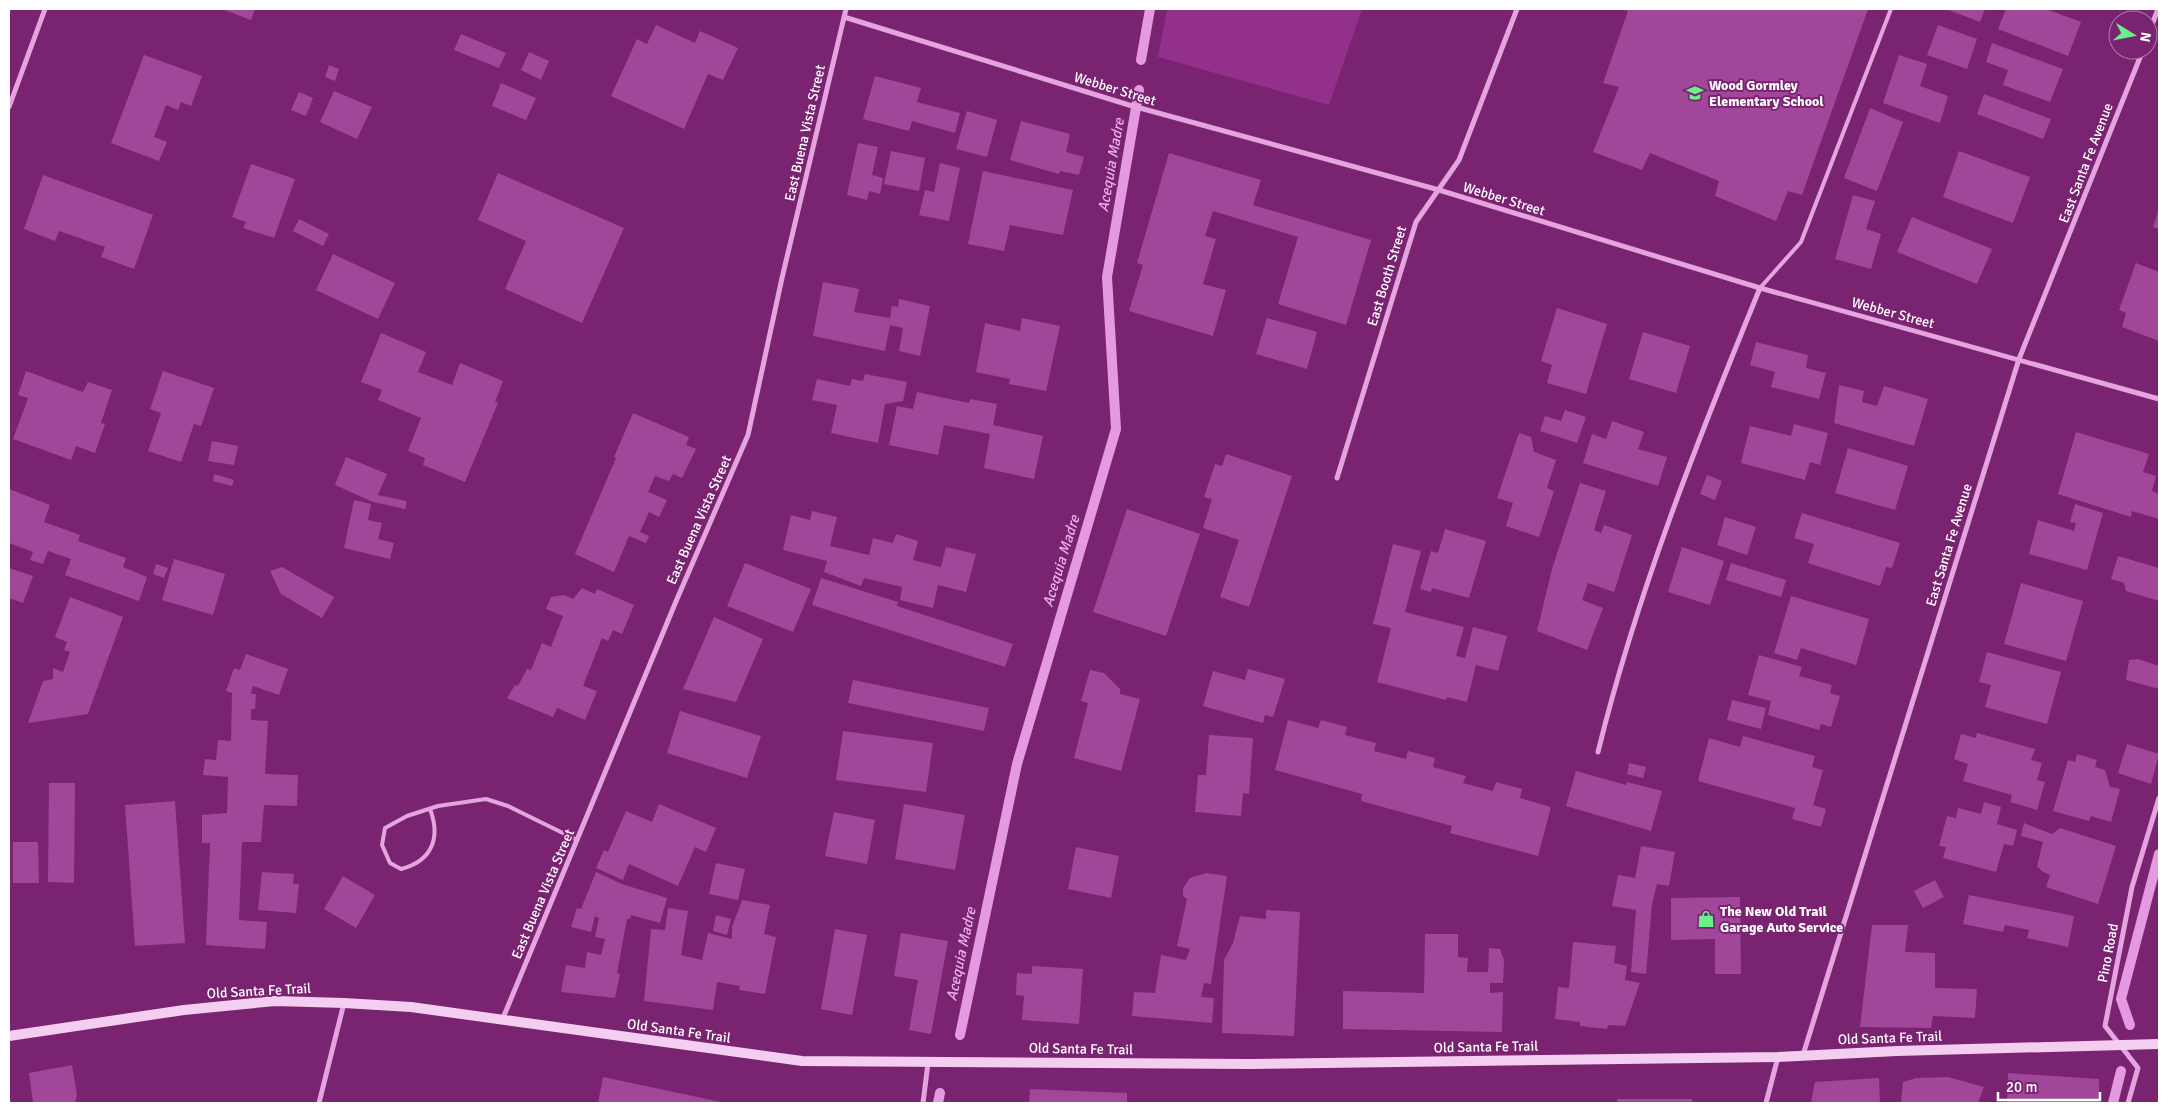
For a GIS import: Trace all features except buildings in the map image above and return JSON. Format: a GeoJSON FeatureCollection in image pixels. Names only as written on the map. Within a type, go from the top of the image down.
{"type":"FeatureCollection","features":[{"type":"Feature","properties":{"kind":"main road","name":"Old Santa Fe Trail"},"geometry":{"type":"LineString","coordinates":[[9,1036],[184,1010],[275,1001],[344,1002],[411,1007],[503,1018],[802,1061],[1249,1064],[1778,1057],[2159,1044]]}},
{"type":"Feature","properties":{"kind":"street"},"geometry":{"type":"LineString","coordinates":[[9,107],[45,9]]}},
{"type":"Feature","properties":{"kind":"street","name":"East Buena Vista Street"},"geometry":{"type":"LineString","coordinates":[[503,1018],[677,599],[748,435],[782,278],[846,9]]}},
{"type":"Feature","properties":{"kind":"street","name":"East Booth Street"},"geometry":{"type":"LineString","coordinates":[[1337,478],[1416,222],[1459,160],[1517,9]]}},
{"type":"Feature","properties":{"kind":"street","name":"Webber Street"},"geometry":{"type":"LineString","coordinates":[[844,16],[1129,105],[1439,190],[1760,288],[2159,399]]}},
{"type":"Feature","properties":{"kind":"street","name":"East Santa Fe Avenue"},"geometry":{"type":"LineString","coordinates":[[1803,1055],[2019,359],[2074,226],[2138,60]]}},
{"type":"Feature","properties":{"kind":"street"},"geometry":{"type":"LineString","coordinates":[[1598,752],[1615,681],[1700,436],[1760,288]]}},
{"type":"Feature","properties":{"kind":"street","name":"Pino Road"},"geometry":{"type":"LineString","coordinates":[[2128,1103],[2138,1068],[2105,1026],[2132,887],[2159,798]]}},
{"type":"Feature","properties":{"kind":"street"},"geometry":{"type":"LineString","coordinates":[[319,1103],[344,1002]]}},
{"type":"Feature","properties":{"kind":"street"},"geometry":{"type":"LineString","coordinates":[[1766,1103],[1778,1057]]}},
{"type":"Feature","properties":{"kind":"street"},"geometry":{"type":"LineString","coordinates":[[923,1103],[928,1063]]}},
{"type":"Feature","properties":{"kind":"lane"},"geometry":{"type":"LineString","coordinates":[[1760,288],[1801,242],[1891,9]]}},
{"type":"Feature","properties":{"kind":"lane"},"geometry":{"type":"LineString","coordinates":[[430,809],[436,826],[433,842],[425,857],[415,865],[401,869],[390,863],[382,844],[385,828],[407,816],[430,809],[486,799],[508,806],[577,840]]}},
{"type":"Feature","properties":{"kind":"shaded area"},"geometry":{"type":"Polygon","coordinates":[[[1167,9],[1362,9],[1329,105],[1158,57],[1167,9]]]}},
{"type":"Feature","properties":{"kind":"waterway","name":"Acequia Madre"},"geometry":{"type":"LineString","coordinates":[[1141,60],[1150,9]]}},
{"type":"Feature","properties":{"kind":"waterway","name":"Acequia Madre"},"geometry":{"type":"LineString","coordinates":[[960,1035],[1017,764],[1116,429],[1107,277],[1139,90]]}},
{"type":"Feature","properties":{"kind":"waterway"},"geometry":{"type":"LineString","coordinates":[[2130,1025],[2121,999],[2159,854]]}},
{"type":"Feature","properties":{"kind":"waterway"},"geometry":{"type":"LineString","coordinates":[[2113,1103],[2121,1071]]}},
{"type":"Feature","properties":{"kind":"waterway","name":"Acequia Madre"},"geometry":{"type":"LineString","coordinates":[[938,1103],[940,1093]]}},
{"type":"Feature","properties":{"kind":"place","name":"Wood Gormley Elementary School"},"geometry":{"type":"Point","coordinates":[1695,93]}},
{"type":"Feature","properties":{"kind":"place","name":"The New Old Trail Garage Auto Service"},"geometry":{"type":"Point","coordinates":[1706,919]}}]}
